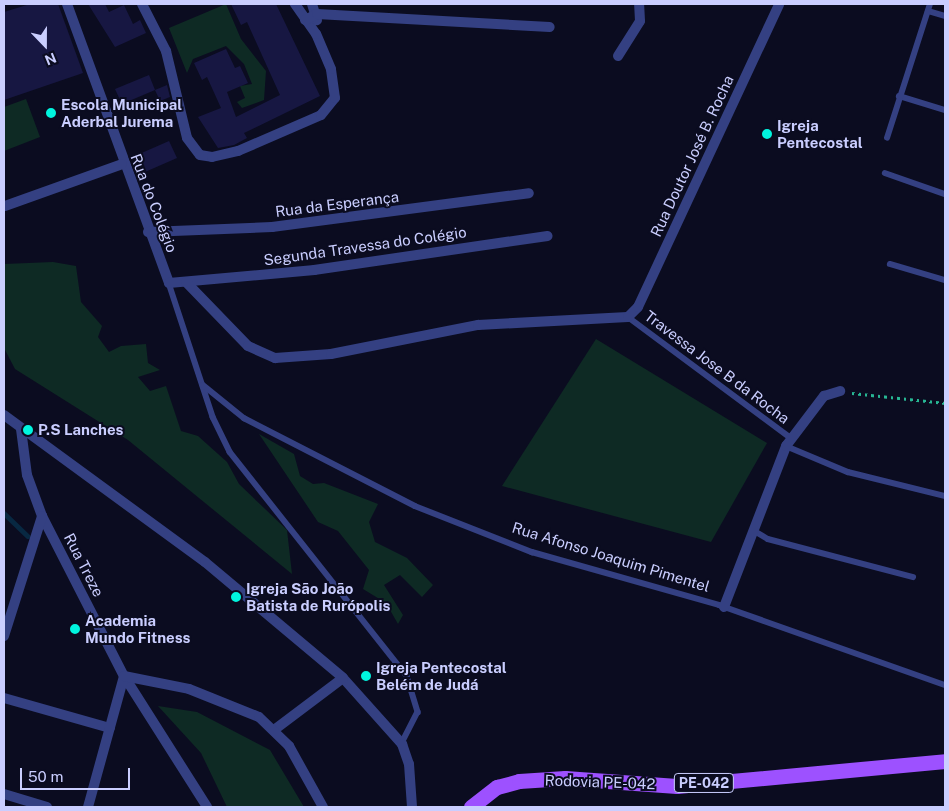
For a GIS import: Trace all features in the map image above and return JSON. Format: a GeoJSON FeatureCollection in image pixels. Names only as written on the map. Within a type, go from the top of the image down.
{"type":"FeatureCollection","features":[{"type":"Feature","properties":{"kind":"main road","name":"Rodovia PE-042"},"geometry":{"type":"LineString","coordinates":[[471,807],[496,787],[519,781],[565,778],[677,786],[945,761]]}},
{"type":"Feature","properties":{"kind":"street","name":"Rua do Colégio"},"geometry":{"type":"LineString","coordinates":[[67,4],[122,164],[169,283]]}},
{"type":"Feature","properties":{"kind":"street"},"geometry":{"type":"LineString","coordinates":[[142,4],[166,51],[187,138],[200,155],[238,151],[321,115],[330,106],[336,87],[316,34],[296,4]]}},
{"type":"Feature","properties":{"kind":"street"},"geometry":{"type":"LineString","coordinates":[[312,4],[317,14],[316,34]]}},
{"type":"Feature","properties":{"kind":"street"},"geometry":{"type":"LineString","coordinates":[[618,56],[640,21],[640,4]]}},
{"type":"Feature","properties":{"kind":"street","name":"Rua Doutor José B. Rocha"},"geometry":{"type":"LineString","coordinates":[[628,317],[638,307],[779,4]]}},
{"type":"Feature","properties":{"kind":"street"},"geometry":{"type":"LineString","coordinates":[[305,20],[317,14],[550,27]]}},
{"type":"Feature","properties":{"kind":"street"},"geometry":{"type":"LineString","coordinates":[[5,206],[122,164]]}},
{"type":"Feature","properties":{"kind":"street","name":"Rua da Esperança"},"geometry":{"type":"LineString","coordinates":[[148,232],[272,227],[529,193]]}},
{"type":"Feature","properties":{"kind":"street","name":"Segunda Travessa do Colégio"},"geometry":{"type":"LineString","coordinates":[[186,282],[314,270],[548,236]]}},
{"type":"Feature","properties":{"kind":"street"},"geometry":{"type":"LineString","coordinates":[[169,283],[186,282],[248,346],[275,358],[331,354],[478,325],[628,317]]}},
{"type":"Feature","properties":{"kind":"street"},"geometry":{"type":"LineString","coordinates":[[724,607],[789,442],[824,396],[840,391]]}},
{"type":"Feature","properties":{"kind":"street"},"geometry":{"type":"LineString","coordinates":[[4,414],[21,429],[77,465],[182,544],[344,678],[402,744],[409,764],[412,807]]}},
{"type":"Feature","properties":{"kind":"street","name":"Rua Treze"},"geometry":{"type":"LineString","coordinates":[[21,429],[27,475],[42,516],[124,676],[207,807]]}},
{"type":"Feature","properties":{"kind":"street"},"geometry":{"type":"LineString","coordinates":[[4,636],[42,516]]}},
{"type":"Feature","properties":{"kind":"street"},"geometry":{"type":"LineString","coordinates":[[88,807],[124,676],[168,683],[217,698],[259,717],[274,730],[303,767],[323,807]]}},
{"type":"Feature","properties":{"kind":"street"},"geometry":{"type":"LineString","coordinates":[[274,730],[344,678]]}},
{"type":"Feature","properties":{"kind":"street"},"geometry":{"type":"LineString","coordinates":[[4,698],[110,728]]}},
{"type":"Feature","properties":{"kind":"street"},"geometry":{"type":"LineString","coordinates":[[4,794],[47,807]]}},
{"type":"Feature","properties":{"kind":"lane"},"geometry":{"type":"LineString","coordinates":[[887,138],[930,4]]}},
{"type":"Feature","properties":{"kind":"lane"},"geometry":{"type":"LineString","coordinates":[[928,11],[945,16]]}},
{"type":"Feature","properties":{"kind":"lane"},"geometry":{"type":"LineString","coordinates":[[899,96],[945,110]]}},
{"type":"Feature","properties":{"kind":"lane"},"geometry":{"type":"LineString","coordinates":[[886,173],[945,194]]}},
{"type":"Feature","properties":{"kind":"lane"},"geometry":{"type":"LineString","coordinates":[[890,264],[945,280]]}},
{"type":"Feature","properties":{"kind":"lane"},"geometry":{"type":"LineString","coordinates":[[169,283],[213,417],[242,471],[407,676],[418,712],[402,744]]}},
{"type":"Feature","properties":{"kind":"lane","name":"Travessa Jose B da Rocha"},"geometry":{"type":"LineString","coordinates":[[628,317],[789,442],[848,472],[945,496]]}},
{"type":"Feature","properties":{"kind":"lane","name":"Rua Afonso Joaquim Pimentel"},"geometry":{"type":"LineString","coordinates":[[203,385],[244,418],[415,506],[532,552],[724,607],[945,685]]}},
{"type":"Feature","properties":{"kind":"lane"},"geometry":{"type":"LineString","coordinates":[[753,530],[768,539],[913,577]]}},
{"type":"Feature","properties":{"kind":"path"},"geometry":{"type":"LineString","coordinates":[[840,391],[945,403]]}},
{"type":"Feature","properties":{"kind":"green space"},"geometry":{"type":"Polygon","coordinates":[[[226,4],[241,39],[266,71],[264,100],[242,108],[237,102],[245,98],[240,86],[252,84],[244,64],[226,46],[193,59],[187,73],[169,28],[226,4]]]}},
{"type":"Feature","properties":{"kind":"green space"},"geometry":{"type":"Polygon","coordinates":[[[26,99],[40,137],[4,151],[4,107],[26,99]]]}},
{"type":"Feature","properties":{"kind":"green space"},"geometry":{"type":"Polygon","coordinates":[[[53,262],[76,266],[81,302],[102,326],[98,337],[109,352],[121,346],[146,344],[148,363],[160,370],[138,377],[150,391],[166,386],[181,431],[198,436],[227,462],[239,484],[287,530],[292,574],[128,440],[15,369],[4,348],[4,264],[53,262]]]}},
{"type":"Feature","properties":{"kind":"green space"},"geometry":{"type":"Polygon","coordinates":[[[596,339],[767,443],[711,542],[502,486],[596,339]]]}},
{"type":"Feature","properties":{"kind":"green space"},"geometry":{"type":"Polygon","coordinates":[[[259,434],[294,454],[300,476],[313,484],[324,483],[378,504],[369,522],[375,542],[407,558],[433,585],[422,597],[400,575],[384,585],[403,615],[398,624],[386,603],[363,589],[369,570],[338,531],[318,522],[259,434]]]}},
{"type":"Feature","properties":{"kind":"green space"},"geometry":{"type":"Polygon","coordinates":[[[158,706],[197,712],[270,750],[304,807],[227,807],[201,753],[158,706]]]}},
{"type":"Feature","properties":{"kind":"building"},"geometry":{"type":"Polygon","coordinates":[[[30,4],[58,4],[83,73],[4,100],[4,12],[30,4]]]}},
{"type":"Feature","properties":{"kind":"building"},"geometry":{"type":"Polygon","coordinates":[[[88,4],[105,4],[109,12],[124,5],[133,24],[140,20],[146,33],[115,47],[88,4]]]}},
{"type":"Feature","properties":{"kind":"building"},"geometry":{"type":"Polygon","coordinates":[[[231,4],[276,4],[320,96],[244,133],[247,138],[234,145],[218,148],[198,117],[221,108],[207,77],[202,80],[194,63],[226,49],[235,68],[240,66],[248,83],[227,92],[236,117],[280,95],[247,22],[241,25],[231,4]]]}},
{"type":"Feature","properties":{"kind":"building"},"geometry":{"type":"Polygon","coordinates":[[[149,75],[155,90],[122,104],[115,89],[149,75]]]}},
{"type":"Feature","properties":{"kind":"building"},"geometry":{"type":"Polygon","coordinates":[[[167,85],[170,97],[160,101],[155,90],[167,85]]]}},
{"type":"Feature","properties":{"kind":"building"},"geometry":{"type":"Polygon","coordinates":[[[169,141],[177,158],[145,172],[137,155],[169,141]]]}},
{"type":"Feature","properties":{"kind":"waterway"},"geometry":{"type":"LineString","coordinates":[[4,513],[28,536]]}},
{"type":"Feature","properties":{"kind":"place","name":"Escola Municipal Aderbal Jurema"},"geometry":{"type":"Point","coordinates":[51,113]}},
{"type":"Feature","properties":{"kind":"place","name":"Igreja Pentecostal"},"geometry":{"type":"Point","coordinates":[767,134]}},
{"type":"Feature","properties":{"kind":"place","name":"P.S Lanches"},"geometry":{"type":"Point","coordinates":[28,430]}},
{"type":"Feature","properties":{"kind":"place","name":"Igreja São João Batista de Rurópolis"},"geometry":{"type":"Point","coordinates":[236,597]}},
{"type":"Feature","properties":{"kind":"place","name":"Academia Mundo Fitness"},"geometry":{"type":"Point","coordinates":[75,629]}},
{"type":"Feature","properties":{"kind":"place","name":"Igreja Pentecostal Belém de Judá"},"geometry":{"type":"Point","coordinates":[366,676]}}]}
